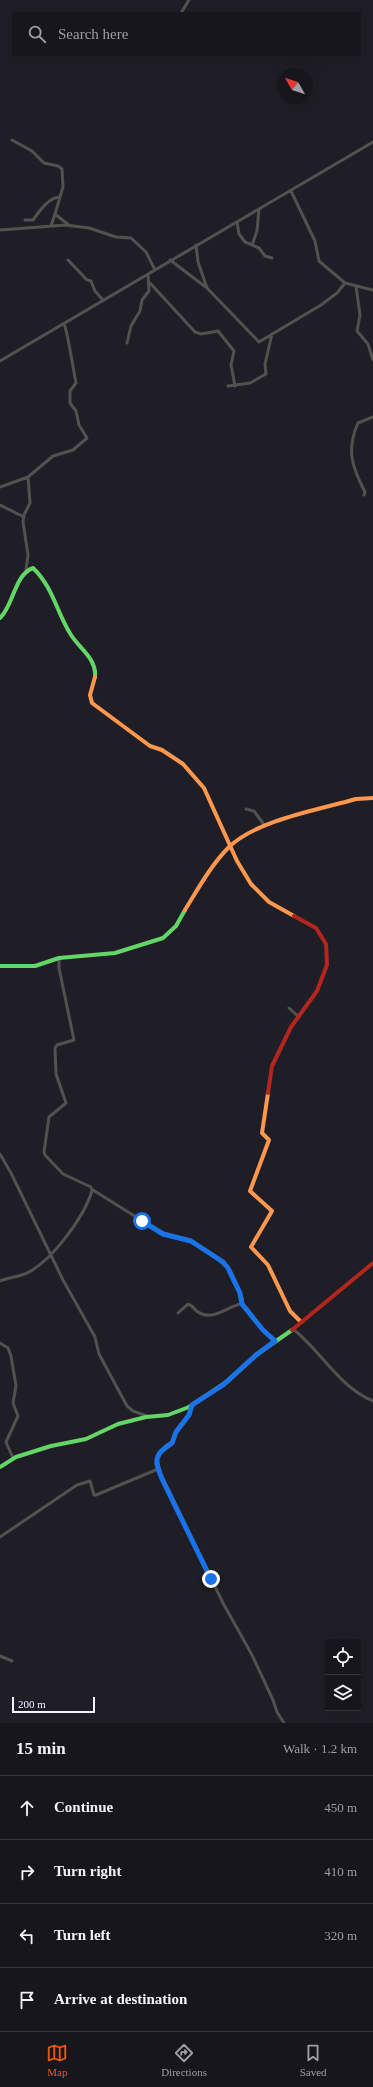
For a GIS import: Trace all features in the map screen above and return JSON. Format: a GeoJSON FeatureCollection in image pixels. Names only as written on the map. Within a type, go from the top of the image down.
{"type":"FeatureCollection","features":[{"type":"Feature","properties":{"kind":"street"},"geometry":{"type":"LineString","coordinates":[[182,12],[189,0]]}},
{"type":"Feature","properties":{"kind":"street"},"geometry":{"type":"LineString","coordinates":[[12,140],[32,151],[44,163],[62,168],[62,187],[51,226]]}},
{"type":"Feature","properties":{"kind":"street"},"geometry":{"type":"LineString","coordinates":[[0,361],[373,142]]}},
{"type":"Feature","properties":{"kind":"street"},"geometry":{"type":"LineString","coordinates":[[291,191],[292,196],[315,241],[319,261],[345,283],[373,290]]}},
{"type":"Feature","properties":{"kind":"street"},"geometry":{"type":"LineString","coordinates":[[286,193],[292,196]]}},
{"type":"Feature","properties":{"kind":"street"},"geometry":{"type":"LineString","coordinates":[[25,220],[33,220],[40,210],[52,199],[59,197]]}},
{"type":"Feature","properties":{"kind":"street"},"geometry":{"type":"LineString","coordinates":[[252,245],[258,228],[259,209]]}},
{"type":"Feature","properties":{"kind":"street"},"geometry":{"type":"LineString","coordinates":[[55,214],[70,226]]}},
{"type":"Feature","properties":{"kind":"street"},"geometry":{"type":"LineString","coordinates":[[237,222],[241,236],[246,243],[260,249],[265,256],[272,258]]}},
{"type":"Feature","properties":{"kind":"street"},"geometry":{"type":"LineString","coordinates":[[0,230],[70,226],[94,230],[116,237],[133,238],[146,252],[155,270]]}},
{"type":"Feature","properties":{"kind":"street"},"geometry":{"type":"LineString","coordinates":[[196,245],[198,262],[207,288]]}},
{"type":"Feature","properties":{"kind":"street"},"geometry":{"type":"LineString","coordinates":[[68,260],[87,280],[91,281],[95,291],[103,300]]}},
{"type":"Feature","properties":{"kind":"street"},"geometry":{"type":"LineString","coordinates":[[170,260],[207,288],[242,322],[256,340],[262,341],[321,305],[337,293],[345,283]]}},
{"type":"Feature","properties":{"kind":"street"},"geometry":{"type":"LineString","coordinates":[[127,342],[131,326],[140,311],[142,300],[150,291],[148,274]]}},
{"type":"Feature","properties":{"kind":"street"},"geometry":{"type":"LineString","coordinates":[[150,283],[195,332],[201,334],[218,331],[223,336],[234,351],[230,365],[235,386]]}},
{"type":"Feature","properties":{"kind":"street"},"geometry":{"type":"LineString","coordinates":[[356,286],[360,315],[357,331],[368,344],[373,360]]}},
{"type":"Feature","properties":{"kind":"street"},"geometry":{"type":"LineString","coordinates":[[0,487],[28,477],[53,456],[73,450],[87,438],[78,422],[76,411],[70,404],[70,391],[76,383],[68,345],[68,330],[64,324]]}},
{"type":"Feature","properties":{"kind":"street"},"geometry":{"type":"LineString","coordinates":[[228,386],[250,383],[266,374],[265,364],[272,334]]}},
{"type":"Feature","properties":{"kind":"street"},"geometry":{"type":"LineString","coordinates":[[364,495],[366,492],[356,473],[354,461],[350,454],[352,438],[358,423],[373,417]]}},
{"type":"Feature","properties":{"kind":"street"},"geometry":{"type":"LineString","coordinates":[[0,618],[7,612],[12,596],[26,570],[28,555],[23,522],[30,503],[28,477]]}},
{"type":"Feature","properties":{"kind":"street"},"geometry":{"type":"LineString","coordinates":[[0,505],[24,517]]}},
{"type":"Feature","properties":{"kind":"street"},"geometry":{"type":"LineString","coordinates":[[26,570],[33,568],[40,576],[72,635],[94,665],[96,675],[90,693],[92,703],[150,746],[162,750],[183,764],[205,789],[238,864],[259,893],[269,902],[316,928],[321,939],[326,943],[327,965],[324,976],[317,991],[287,1035],[271,1068],[262,1133],[269,1140],[250,1191],[272,1211],[252,1247],[268,1265],[290,1311],[301,1322]]}},
{"type":"Feature","properties":{"kind":"street"},"geometry":{"type":"LineString","coordinates":[[0,966],[35,966],[59,958],[115,953],[166,937],[176,926],[182,914],[210,871],[231,846],[253,830],[356,799],[373,798]]}},
{"type":"Feature","properties":{"kind":"street"},"geometry":{"type":"LineString","coordinates":[[246,809],[254,811],[264,826]]}},
{"type":"Feature","properties":{"kind":"street"},"geometry":{"type":"LineString","coordinates":[[59,958],[59,968],[74,1040],[57,1045],[55,1048],[56,1074],[66,1104],[49,1117],[44,1152],[49,1160],[63,1174],[93,1190],[160,1232],[191,1241],[213,1255],[228,1268],[240,1293],[242,1304],[263,1330],[275,1341]]}},
{"type":"Feature","properties":{"kind":"street"},"geometry":{"type":"LineString","coordinates":[[288,1008],[299,1017]]}},
{"type":"Feature","properties":{"kind":"street"},"geometry":{"type":"LineString","coordinates":[[0,1154],[95,1337],[99,1354],[126,1406],[137,1413],[151,1417]]}},
{"type":"Feature","properties":{"kind":"street"},"geometry":{"type":"LineString","coordinates":[[0,1281],[29,1272],[51,1254],[75,1227],[93,1190]]}},
{"type":"Feature","properties":{"kind":"street"},"geometry":{"type":"LineString","coordinates":[[0,1467],[13,1458],[51,1446],[86,1439],[118,1424],[168,1415],[192,1405],[223,1385],[256,1355],[301,1322],[373,1263]]}},
{"type":"Feature","properties":{"kind":"street"},"geometry":{"type":"LineString","coordinates":[[178,1313],[188,1304],[200,1313],[219,1315],[230,1308],[242,1304]]}},
{"type":"Feature","properties":{"kind":"street"},"geometry":{"type":"LineString","coordinates":[[292,1329],[310,1344],[343,1382],[356,1393],[373,1401]]}},
{"type":"Feature","properties":{"kind":"street"},"geometry":{"type":"LineString","coordinates":[[0,1343],[4,1344],[10,1351],[16,1386],[12,1403],[18,1414],[6,1442],[13,1458]]}},
{"type":"Feature","properties":{"kind":"street"},"geometry":{"type":"LineString","coordinates":[[192,1405],[189,1415],[176,1432],[172,1443],[163,1449],[157,1457],[158,1469],[223,1602],[252,1655],[277,1712],[284,1723]]}},
{"type":"Feature","properties":{"kind":"street"},"geometry":{"type":"LineString","coordinates":[[0,1537],[77,1485],[90,1481],[94,1495],[96,1495],[158,1469]]}},
{"type":"Feature","properties":{"kind":"street"},"geometry":{"type":"LineString","coordinates":[[0,1656],[12,1661]]}},
{"type":"Feature","properties":{"kind":"traffic: fast"},"geometry":{"type":"LineString","coordinates":[[0,618],[5,612],[18,583],[22,577],[33,568],[45,583],[71,635],[91,659],[95,671],[95,677]]}},
{"type":"Feature","properties":{"kind":"traffic: fast"},"geometry":{"type":"LineString","coordinates":[[0,966],[35,966],[59,958],[115,953],[163,938],[176,926],[185,910]]}},
{"type":"Feature","properties":{"kind":"traffic: fast"},"geometry":{"type":"LineString","coordinates":[[0,1467],[16,1457],[51,1446],[86,1439],[118,1424],[146,1417],[168,1415],[189,1407],[228,1381],[256,1355],[292,1330]]}},
{"type":"Feature","properties":{"kind":"traffic: slow"},"geometry":{"type":"LineString","coordinates":[[95,677],[90,695],[92,703],[150,746],[162,750],[183,764],[204,788],[237,861],[251,884],[269,902],[294,916]]}},
{"type":"Feature","properties":{"kind":"traffic: slow"},"geometry":{"type":"LineString","coordinates":[[185,910],[216,861],[229,847],[241,838],[255,830],[289,817],[356,799],[373,798]]}},
{"type":"Feature","properties":{"kind":"traffic: slow"},"geometry":{"type":"LineString","coordinates":[[268,1093],[262,1133],[269,1140],[250,1191],[272,1211],[251,1247],[268,1265],[290,1311],[301,1322]]}},
{"type":"Feature","properties":{"kind":"traffic: jam"},"geometry":{"type":"LineString","coordinates":[[268,1093],[272,1066],[291,1027],[317,991],[327,965],[326,944],[316,928],[294,916]]}},
{"type":"Feature","properties":{"kind":"traffic: jam"},"geometry":{"type":"LineString","coordinates":[[292,1330],[373,1263]]}},
{"type":"Feature","properties":{"kind":"route"},"geometry":{"type":"LineString","coordinates":[[142,1221],[163,1234],[191,1241],[223,1262],[228,1268],[240,1293],[242,1304],[258,1325],[275,1341],[256,1355],[223,1385],[192,1405],[191,1412],[178,1428],[173,1442],[162,1450],[156,1459],[156,1464],[163,1481],[211,1579]]}}]}
